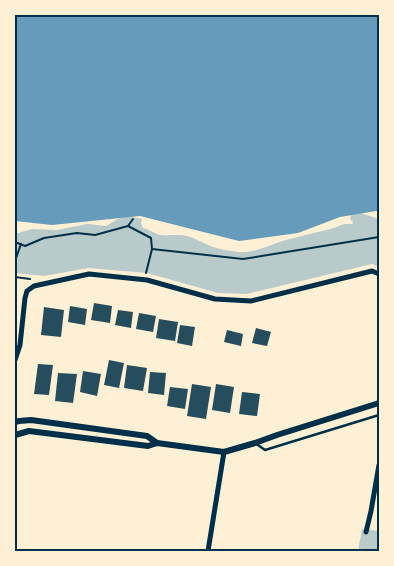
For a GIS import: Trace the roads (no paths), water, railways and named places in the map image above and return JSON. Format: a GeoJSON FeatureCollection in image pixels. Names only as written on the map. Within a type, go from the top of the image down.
{"type":"FeatureCollection","features":[{"type":"Feature","properties":{"kind":"street"},"geometry":{"type":"LineString","coordinates":[[15,360],[20,345],[25,298],[27,291],[34,286],[89,274],[144,280],[216,299],[251,301],[372,272],[379,274]]}},
{"type":"Feature","properties":{"kind":"street"},"geometry":{"type":"LineString","coordinates":[[15,435],[29,431],[148,446],[157,443],[224,452],[255,444],[379,403]]}},
{"type":"Feature","properties":{"kind":"street"},"geometry":{"type":"LineString","coordinates":[[15,422],[31,420],[147,436],[157,443]]}},
{"type":"Feature","properties":{"kind":"street"},"geometry":{"type":"LineString","coordinates":[[208,551],[224,452]]}},
{"type":"Feature","properties":{"kind":"street"},"geometry":{"type":"LineString","coordinates":[[366,532],[379,465]]}},
{"type":"Feature","properties":{"kind":"lane"},"geometry":{"type":"LineString","coordinates":[[255,444],[265,450],[379,416]]}},
{"type":"Feature","properties":{"kind":"water"},"geometry":{"type":"Polygon","coordinates":[[[15,15],[379,15],[379,212],[340,217],[298,233],[239,241],[140,216],[52,225],[15,221],[15,15]]]}}]}
